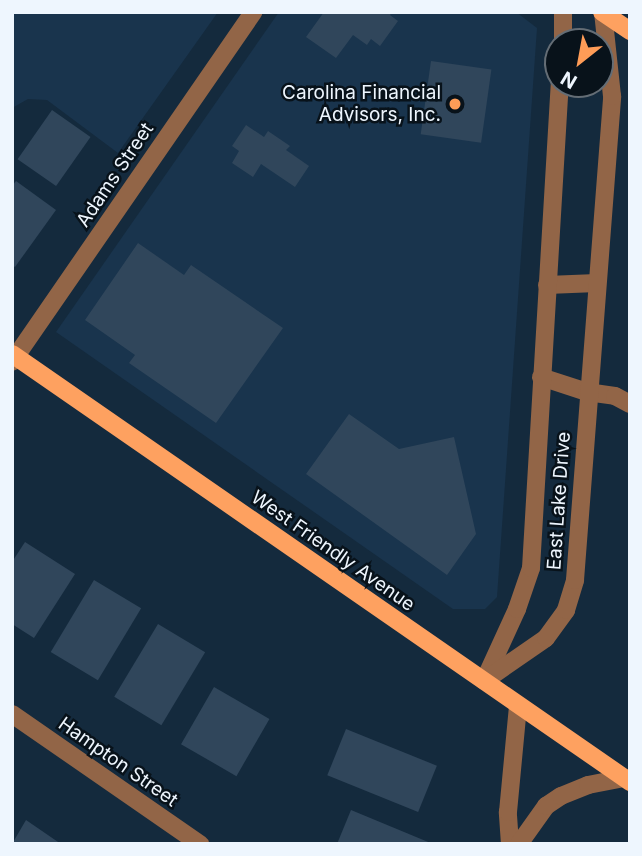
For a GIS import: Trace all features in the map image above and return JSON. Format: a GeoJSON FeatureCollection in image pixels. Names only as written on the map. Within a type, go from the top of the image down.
{"type":"FeatureCollection","features":[{"type":"Feature","properties":{"kind":"main road"},"geometry":{"type":"LineString","coordinates":[[602,12],[630,31]]}},
{"type":"Feature","properties":{"kind":"main road","name":"West Friendly Avenue"},"geometry":{"type":"LineString","coordinates":[[14,358],[627,780]]}},
{"type":"Feature","properties":{"kind":"street","name":"Adams Street"},"geometry":{"type":"LineString","coordinates":[[14,358],[253,12]]}},
{"type":"Feature","properties":{"kind":"street","name":"East Lake Drive"},"geometry":{"type":"LineString","coordinates":[[484,681],[546,638],[566,610],[575,580],[587,392],[612,96],[602,12]]}},
{"type":"Feature","properties":{"kind":"street","name":"East Lake Drive"},"geometry":{"type":"LineString","coordinates":[[484,681],[517,609],[531,568],[559,98]]}},
{"type":"Feature","properties":{"kind":"street"},"geometry":{"type":"LineString","coordinates":[[547,285],[597,283]]}},
{"type":"Feature","properties":{"kind":"street"},"geometry":{"type":"LineString","coordinates":[[541,377],[587,392],[615,396],[630,404]]}},
{"type":"Feature","properties":{"kind":"street"},"geometry":{"type":"LineString","coordinates":[[510,844],[508,812],[518,707]]}},
{"type":"Feature","properties":{"kind":"street","name":"Hampton Street"},"geometry":{"type":"LineString","coordinates":[[12,714],[200,844]]}},
{"type":"Feature","properties":{"kind":"street"},"geometry":{"type":"LineString","coordinates":[[519,844],[545,806],[561,796],[588,785],[627,780]]}},
{"type":"Feature","properties":{"kind":"shaded area"},"geometry":{"type":"Polygon","coordinates":[[[12,12],[218,12],[118,153],[47,100],[28,99],[12,108],[12,12]]]}},
{"type":"Feature","properties":{"kind":"shaded area"},"geometry":{"type":"Polygon","coordinates":[[[279,12],[516,12],[537,28],[497,597],[485,609],[453,609],[56,332],[279,12]]]}},
{"type":"Feature","properties":{"kind":"building"},"geometry":{"type":"Polygon","coordinates":[[[324,12],[392,12],[390,15],[398,21],[380,46],[371,39],[367,45],[353,35],[336,58],[306,37],[324,12]]]}},
{"type":"Feature","properties":{"kind":"building"},"geometry":{"type":"Polygon","coordinates":[[[431,61],[491,69],[481,143],[421,134],[431,61]]]}},
{"type":"Feature","properties":{"kind":"building"},"geometry":{"type":"Polygon","coordinates":[[[52,110],[91,137],[56,186],[18,159],[52,110]]]}},
{"type":"Feature","properties":{"kind":"building"},"geometry":{"type":"Polygon","coordinates":[[[246,125],[264,137],[268,131],[290,146],[286,150],[309,166],[295,187],[261,164],[253,177],[232,163],[239,151],[232,146],[246,125]]]}},
{"type":"Feature","properties":{"kind":"building"},"geometry":{"type":"Polygon","coordinates":[[[16,181],[56,210],[15,267],[12,265],[12,186],[16,181]]]}},
{"type":"Feature","properties":{"kind":"building"},"geometry":{"type":"Polygon","coordinates":[[[138,243],[184,275],[191,265],[283,328],[216,423],[129,363],[135,355],[85,320],[138,243]]]}},
{"type":"Feature","properties":{"kind":"building"},"geometry":{"type":"Polygon","coordinates":[[[349,414],[399,449],[454,437],[476,534],[447,575],[306,474],[349,414]]]}},
{"type":"Feature","properties":{"kind":"building"},"geometry":{"type":"Polygon","coordinates":[[[25,542],[75,574],[34,638],[12,624],[12,562],[25,542]]]}},
{"type":"Feature","properties":{"kind":"building"},"geometry":{"type":"Polygon","coordinates":[[[94,580],[141,608],[98,680],[51,652],[94,580]]]}},
{"type":"Feature","properties":{"kind":"building"},"geometry":{"type":"Polygon","coordinates":[[[158,624],[205,652],[161,725],[114,697],[158,624]]]}},
{"type":"Feature","properties":{"kind":"building"},"geometry":{"type":"Polygon","coordinates":[[[214,687],[269,719],[236,776],[181,744],[214,687]]]}},
{"type":"Feature","properties":{"kind":"building"},"geometry":{"type":"Polygon","coordinates":[[[346,729],[437,766],[418,812],[327,775],[346,729]]]}},
{"type":"Feature","properties":{"kind":"building"},"geometry":{"type":"Polygon","coordinates":[[[351,810],[433,844],[337,844],[351,810]]]}},
{"type":"Feature","properties":{"kind":"building"},"geometry":{"type":"Polygon","coordinates":[[[26,820],[61,844],[12,844],[26,820]]]}},
{"type":"Feature","properties":{"kind":"place","name":"Carolina Financial Advisors, Inc."},"geometry":{"type":"Point","coordinates":[455,104]}}]}
